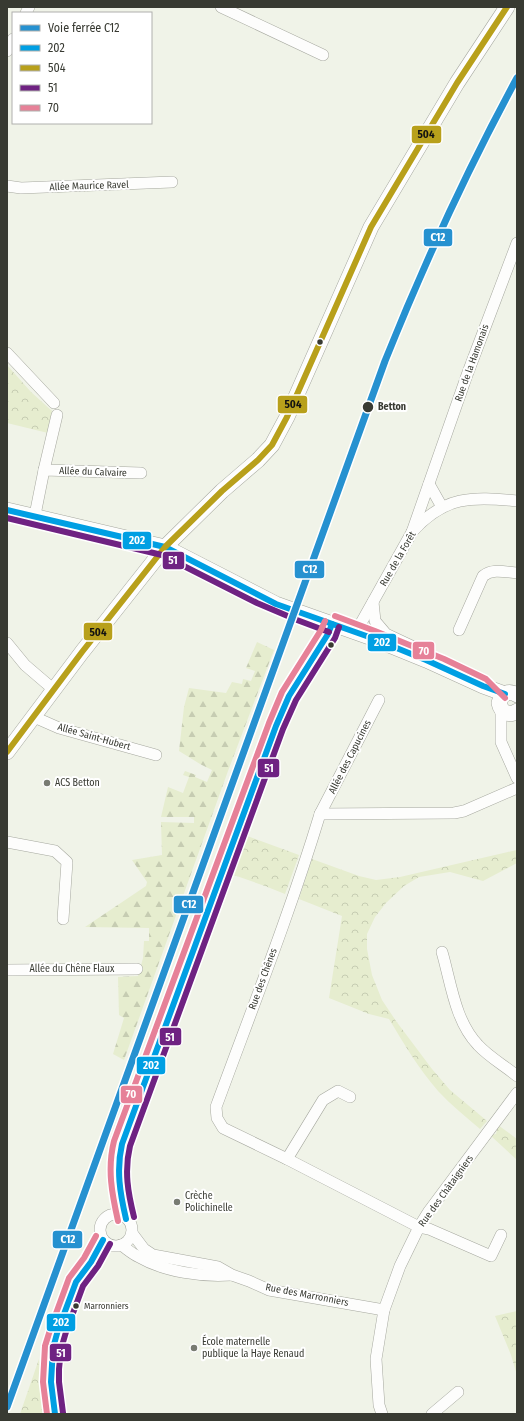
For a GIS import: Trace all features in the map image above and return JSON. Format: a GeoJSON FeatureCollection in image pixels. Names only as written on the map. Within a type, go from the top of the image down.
{"type":"FeatureCollection","features":[{"type":"Feature","properties":{"kind":"main road"},"geometry":{"type":"LineString","coordinates":[[7,752],[53,689],[165,547],[222,491],[258,460],[272,445],[287,418],[371,227],[457,82],[507,7]]}},
{"type":"Feature","properties":{"kind":"main road"},"geometry":{"type":"LineString","coordinates":[[7,510],[35,515],[165,547],[276,604],[356,632],[426,660],[483,686],[507,707]]}},
{"type":"Feature","properties":{"kind":"street"},"geometry":{"type":"LineString","coordinates":[[221,7],[323,55]]}},
{"type":"Feature","properties":{"kind":"street"},"geometry":{"type":"LineString","coordinates":[[7,51],[12,41]]}},
{"type":"Feature","properties":{"kind":"street","name":"Allée Maurice Ravel"},"geometry":{"type":"LineString","coordinates":[[7,186],[20,188],[172,182]]}},
{"type":"Feature","properties":{"kind":"street","name":"Rue de la Hamonais"},"geometry":{"type":"LineString","coordinates":[[412,532],[465,382],[512,267],[517,243]]}},
{"type":"Feature","properties":{"kind":"street"},"geometry":{"type":"LineString","coordinates":[[7,354],[54,403]]}},
{"type":"Feature","properties":{"kind":"street","name":"Allée du Calvaire"},"geometry":{"type":"LineString","coordinates":[[35,515],[57,415]]}},
{"type":"Feature","properties":{"kind":"street","name":"Allée du Calvaire"},"geometry":{"type":"LineString","coordinates":[[44,470],[141,473]]}},
{"type":"Feature","properties":{"kind":"street"},"geometry":{"type":"LineString","coordinates":[[429,484],[442,507]]}},
{"type":"Feature","properties":{"kind":"street","name":"Rue de la Forêt"},"geometry":{"type":"LineString","coordinates":[[356,632],[412,532],[424,519],[442,507],[464,500],[498,499],[517,501]]}},
{"type":"Feature","properties":{"kind":"street"},"geometry":{"type":"LineString","coordinates":[[459,630],[483,576],[488,572],[496,571],[517,573]]}},
{"type":"Feature","properties":{"kind":"street"},"geometry":{"type":"LineString","coordinates":[[373,602],[374,621],[386,634],[420,650],[426,660]]}},
{"type":"Feature","properties":{"kind":"street"},"geometry":{"type":"LineString","coordinates":[[7,643],[24,665],[53,689]]}},
{"type":"Feature","properties":{"kind":"street","name":"Allée des Capucines"},"geometry":{"type":"LineString","coordinates":[[320,814],[379,700]]}},
{"type":"Feature","properties":{"kind":"street"},"geometry":{"type":"LineString","coordinates":[[507,707],[500,732],[502,747],[517,778]]}},
{"type":"Feature","properties":{"kind":"street","name":"Allée Saint-Hubert"},"geometry":{"type":"LineString","coordinates":[[34,717],[59,728],[156,755]]}},
{"type":"Feature","properties":{"kind":"street"},"geometry":{"type":"LineString","coordinates":[[320,814],[454,813],[464,811],[517,788]]}},
{"type":"Feature","properties":{"kind":"street","name":"Rue des Chênes"},"geometry":{"type":"LineString","coordinates":[[320,814],[308,855],[289,909],[216,1107],[217,1118],[223,1128],[419,1227],[429,1229],[491,1256],[502,1235]]}},
{"type":"Feature","properties":{"kind":"street"},"geometry":{"type":"LineString","coordinates":[[7,842],[55,851],[67,862],[63,919]]}},
{"type":"Feature","properties":{"kind":"street"},"geometry":{"type":"LineString","coordinates":[[442,952],[458,1009],[467,1030],[479,1046],[517,1076]]}},
{"type":"Feature","properties":{"kind":"street","name":"Allée du Chêne Flaux"},"geometry":{"type":"LineString","coordinates":[[7,970],[137,969]]}},
{"type":"Feature","properties":{"kind":"street"},"geometry":{"type":"LineString","coordinates":[[287,1159],[323,1100],[338,1091],[350,1097]]}},
{"type":"Feature","properties":{"kind":"street","name":"Rue des Châtaigniers"},"geometry":{"type":"LineString","coordinates":[[382,1414],[379,1405],[376,1359],[384,1310],[400,1266],[419,1227],[429,1211],[517,1093]]}},
{"type":"Feature","properties":{"kind":"street"},"geometry":{"type":"LineString","coordinates":[[110,1215],[120,1215],[130,1224],[132,1233],[128,1241],[121,1245],[111,1245],[103,1240],[101,1235],[101,1226],[103,1221],[110,1215]]}},
{"type":"Feature","properties":{"kind":"street","name":"Rue des Marronniers"},"geometry":{"type":"LineString","coordinates":[[132,1233],[144,1249],[153,1255],[218,1267],[232,1275],[269,1290],[384,1310]]}},
{"type":"Feature","properties":{"kind":"street"},"geometry":{"type":"LineString","coordinates":[[55,1414],[51,1369],[58,1330],[76,1282],[91,1262],[103,1240]]}},
{"type":"Feature","properties":{"kind":"street","name":"Rue des Marronniers"},"geometry":{"type":"LineString","coordinates":[[121,1245],[139,1257],[155,1265],[169,1269],[217,1276],[232,1275]]}},
{"type":"Feature","properties":{"kind":"street"},"geometry":{"type":"LineString","coordinates":[[432,1414],[458,1392]]}},
{"type":"Feature","properties":{"kind":"green space"},"geometry":{"type":"Polygon","coordinates":[[[7,365],[31,392],[52,411],[48,433],[7,423],[7,365]]]}},
{"type":"Feature","properties":{"kind":"green space"},"geometry":{"type":"Polygon","coordinates":[[[257,642],[274,650],[228,771],[124,1060],[113,1054],[124,1018],[119,1015],[118,977],[138,976],[143,958],[144,941],[149,941],[149,928],[85,927],[146,886],[147,882],[132,860],[162,855],[161,822],[194,823],[194,817],[161,817],[168,787],[183,793],[189,777],[183,775],[185,771],[196,775],[195,777],[207,782],[212,770],[179,751],[184,707],[189,688],[226,693],[232,682],[242,684],[243,679],[251,681],[255,671],[246,668],[257,642]]]}},
{"type":"Feature","properties":{"kind":"green space"},"geometry":{"type":"Polygon","coordinates":[[[242,834],[299,855],[285,894],[228,873],[242,834]]]}},
{"type":"Feature","properties":{"kind":"green space"},"geometry":{"type":"Polygon","coordinates":[[[517,850],[517,863],[483,881],[450,872],[419,877],[404,886],[386,903],[375,917],[367,934],[367,949],[372,975],[382,1000],[432,1069],[450,1090],[487,1121],[480,1129],[448,1101],[431,1083],[389,1019],[369,1014],[329,998],[342,916],[299,899],[312,859],[359,876],[376,880],[400,877],[517,850]]]}},
{"type":"Feature","properties":{"kind":"green space"},"geometry":{"type":"Polygon","coordinates":[[[498,1125],[517,1139],[517,1160],[490,1135],[496,1134],[498,1125]]]}},
{"type":"Feature","properties":{"kind":"green space"},"geometry":{"type":"Polygon","coordinates":[[[517,1311],[517,1375],[511,1355],[495,1316],[517,1311]]]}},
{"type":"Feature","properties":{"kind":"green space"},"geometry":{"type":"Polygon","coordinates":[[[39,1359],[47,1414],[20,1414],[39,1359]]]}},
{"type":"Feature","properties":{"kind":"rail line","name":"C12"},"geometry":{"type":"LineString","coordinates":[[7,1407],[385,361],[447,218],[481,147],[517,78]]}},
{"type":"Feature","properties":{"kind":"transit line","name":"504"},"geometry":{"type":"LineString","coordinates":[[7,752],[82,652],[165,547],[222,491],[258,460],[272,445],[287,417],[371,227],[457,83],[507,7]]}},
{"type":"Feature","properties":{"kind":"transit line","name":"202"},"geometry":{"type":"LineString","coordinates":[[7,510],[165,547],[276,604],[372,638],[505,694]]}},
{"type":"Feature","properties":{"kind":"transit line","name":"51"},"geometry":{"type":"LineString","coordinates":[[7,518],[162,555],[257,603],[329,632]]}},
{"type":"Feature","properties":{"kind":"transit line","name":"70"},"geometry":{"type":"LineString","coordinates":[[335,616],[444,659],[486,679],[505,698]]}},
{"type":"Feature","properties":{"kind":"transit line","name":"70"},"geometry":{"type":"LineString","coordinates":[[118,1221],[111,1181],[111,1162],[114,1141],[269,723],[282,692],[321,630],[325,621]]}},
{"type":"Feature","properties":{"kind":"transit line","name":"202"},"geometry":{"type":"LineString","coordinates":[[126,1219],[119,1172],[122,1144],[276,726],[289,696],[328,634],[332,624]]}},
{"type":"Feature","properties":{"kind":"transit line","name":"51"},"geometry":{"type":"LineString","coordinates":[[134,1217],[127,1173],[130,1146],[283,729],[296,700],[335,638],[339,627]]}},
{"type":"Feature","properties":{"kind":"transit line","name":"70"},"geometry":{"type":"LineString","coordinates":[[47,1414],[43,1382],[45,1346],[69,1278],[84,1258],[96,1236]]}},
{"type":"Feature","properties":{"kind":"transit line","name":"202"},"geometry":{"type":"LineString","coordinates":[[55,1414],[51,1382],[53,1348],[58,1330],[76,1282],[91,1262],[103,1240]]}},
{"type":"Feature","properties":{"kind":"transit line","name":"51"},"geometry":{"type":"LineString","coordinates":[[63,1413],[59,1382],[61,1349],[83,1286],[98,1266],[110,1244]]}},
{"type":"Feature","properties":{"kind":"place","name":"Betton"},"geometry":{"type":"Point","coordinates":[368,407]}},
{"type":"Feature","properties":{"kind":"place","name":"ACS Betton"},"geometry":{"type":"Point","coordinates":[47,783]}},
{"type":"Feature","properties":{"kind":"place","name":"Crèche Polichinelle"},"geometry":{"type":"Point","coordinates":[177,1202]}},
{"type":"Feature","properties":{"kind":"place","name":"Marronniers"},"geometry":{"type":"Point","coordinates":[76,1306]}},
{"type":"Feature","properties":{"kind":"place","name":"École maternelle publique la Haye Renaud"},"geometry":{"type":"Point","coordinates":[194,1348]}}]}
